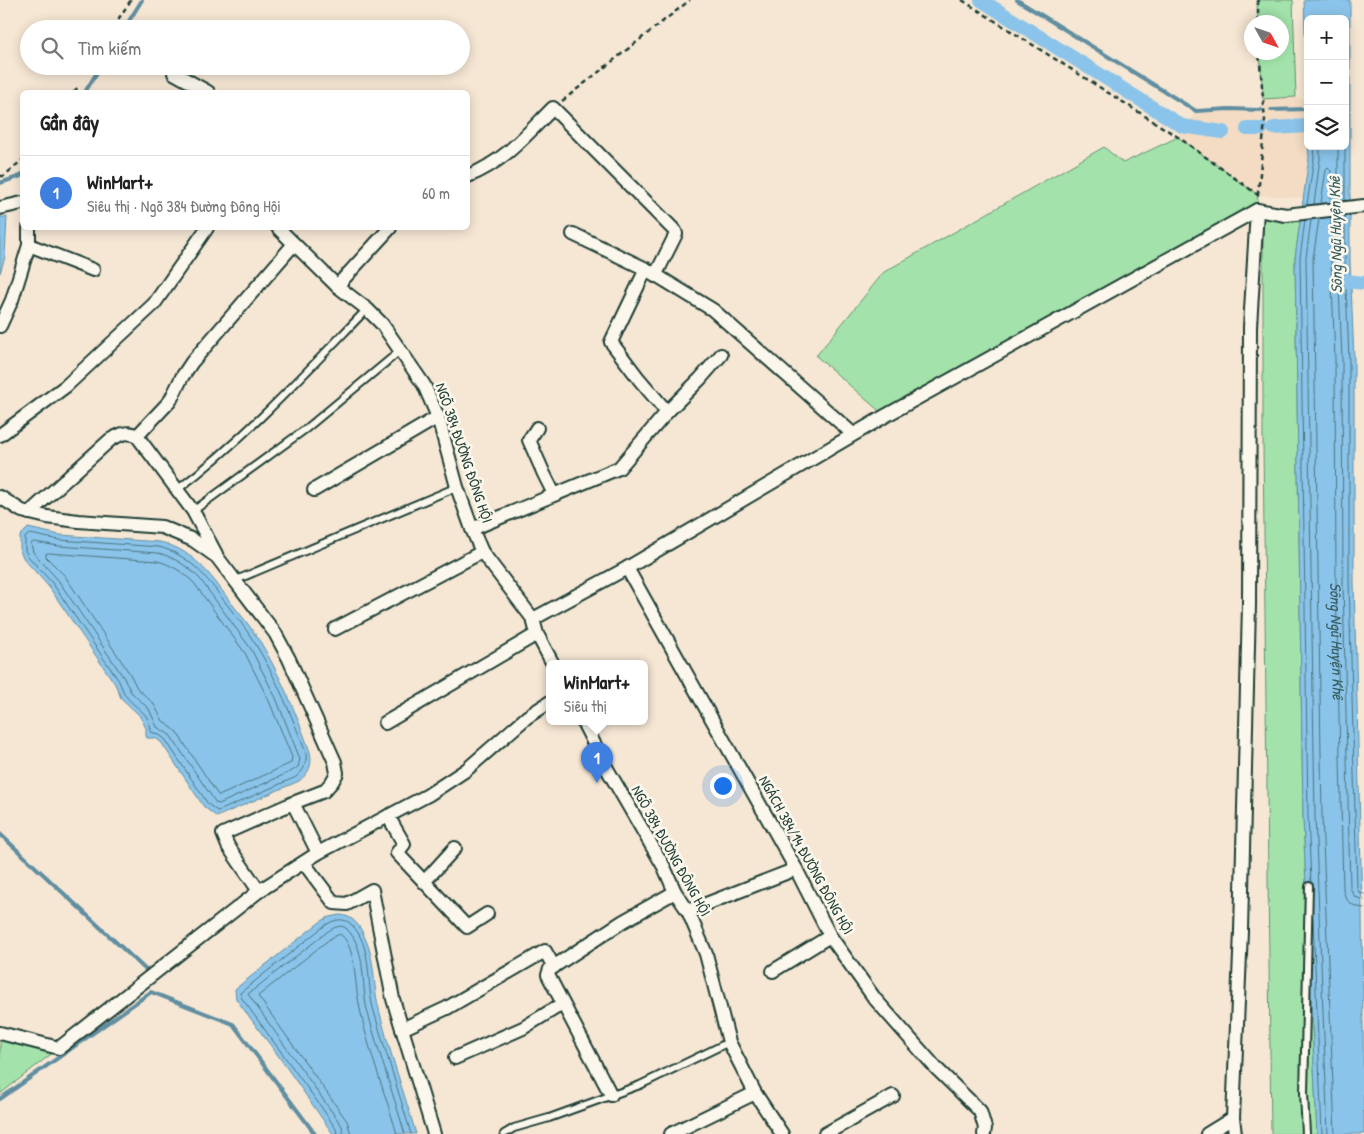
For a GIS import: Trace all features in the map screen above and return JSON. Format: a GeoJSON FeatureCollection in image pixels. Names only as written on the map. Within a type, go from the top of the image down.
{"type":"FeatureCollection","features":[{"type":"Feature","properties":{"kind":"street"},"geometry":{"type":"LineString","coordinates":[[178,75],[204,90]]}},
{"type":"Feature","properties":{"kind":"street"},"geometry":{"type":"LineString","coordinates":[[470,175],[485,169],[502,158],[553,108],[675,231],[676,234],[611,342],[667,412]]}},
{"type":"Feature","properties":{"kind":"street"},"geometry":{"type":"LineString","coordinates":[[0,208],[20,203]]}},
{"type":"Feature","properties":{"kind":"street"},"geometry":{"type":"LineString","coordinates":[[533,619],[627,568],[853,434],[1257,210],[1286,215],[1364,206]]}},
{"type":"Feature","properties":{"kind":"street"},"geometry":{"type":"LineString","coordinates":[[1235,1134],[1233,1118],[1241,931],[1249,605],[1250,327],[1257,210]]}},
{"type":"Feature","properties":{"kind":"street"},"geometry":{"type":"LineString","coordinates":[[0,326],[7,314],[29,245],[28,230]]}},
{"type":"Feature","properties":{"kind":"street"},"geometry":{"type":"LineString","coordinates":[[0,436],[66,386],[154,304],[206,230]]}},
{"type":"Feature","properties":{"kind":"street","name":"NGÕ 384 ĐƯỜNG ĐÔNG HỘI"},"geometry":{"type":"LineString","coordinates":[[280,230],[336,286],[367,309],[382,324],[424,385],[438,417],[458,487],[482,552],[533,619],[537,634],[551,660]]}},
{"type":"Feature","properties":{"kind":"street"},"geometry":{"type":"LineString","coordinates":[[336,286],[388,230]]}},
{"type":"Feature","properties":{"kind":"street"},"geometry":{"type":"LineString","coordinates":[[573,234],[651,273],[713,310],[853,434]]}},
{"type":"Feature","properties":{"kind":"street"},"geometry":{"type":"LineString","coordinates":[[137,436],[170,401],[192,362],[294,244]]}},
{"type":"Feature","properties":{"kind":"street"},"geometry":{"type":"LineString","coordinates":[[29,245],[93,270]]}},
{"type":"Feature","properties":{"kind":"street"},"geometry":{"type":"LineString","coordinates":[[472,529],[619,468],[667,412],[721,355]]}},
{"type":"Feature","properties":{"kind":"street"},"geometry":{"type":"LineString","coordinates":[[314,490],[438,417]]}},
{"type":"Feature","properties":{"kind":"street"},"geometry":{"type":"LineString","coordinates":[[537,428],[529,440],[554,494]]}},
{"type":"Feature","properties":{"kind":"street"},"geometry":{"type":"LineString","coordinates":[[30,513],[110,440],[122,433],[132,433],[137,436],[178,490],[193,511],[218,557],[275,633],[289,659],[335,762],[337,773],[324,791],[292,803],[224,834],[228,846],[259,891]]}},
{"type":"Feature","properties":{"kind":"street"},"geometry":{"type":"LineString","coordinates":[[0,497],[22,510],[47,517],[162,527],[193,540],[218,557]]}},
{"type":"Feature","properties":{"kind":"street"},"geometry":{"type":"LineString","coordinates":[[335,629],[482,552]]}},
{"type":"Feature","properties":{"kind":"street","name":"NGÁCH 384/14 ĐƯỜNG ĐÔNG HỘI"},"geometry":{"type":"LineString","coordinates":[[627,568],[796,868],[830,936],[874,999],[936,1068],[980,1111],[985,1128],[984,1134]]}},
{"type":"Feature","properties":{"kind":"street"},"geometry":{"type":"LineString","coordinates":[[385,724],[537,634]]}},
{"type":"Feature","properties":{"kind":"street"},"geometry":{"type":"LineString","coordinates":[[0,1033],[59,1048],[259,891],[318,853],[428,795],[466,770],[527,717],[546,705]]}},
{"type":"Feature","properties":{"kind":"street","name":"NGÕ 384 ĐƯỜNG ĐÔNG HỘI"},"geometry":{"type":"LineString","coordinates":[[585,725],[606,767],[664,867],[675,892],[688,911],[706,954],[730,1042],[756,1093],[782,1134]]}},
{"type":"Feature","properties":{"kind":"street"},"geometry":{"type":"LineString","coordinates":[[292,803],[318,853]]}},
{"type":"Feature","properties":{"kind":"street"},"geometry":{"type":"LineString","coordinates":[[388,816],[404,844],[397,853],[467,927],[487,914]]}},
{"type":"Feature","properties":{"kind":"street"},"geometry":{"type":"LineString","coordinates":[[424,882],[455,848]]}},
{"type":"Feature","properties":{"kind":"street"},"geometry":{"type":"LineString","coordinates":[[304,863],[334,903],[347,904],[372,890],[393,999],[434,1134]]}},
{"type":"Feature","properties":{"kind":"street"},"geometry":{"type":"LineString","coordinates":[[688,911],[796,868]]}},
{"type":"Feature","properties":{"kind":"street"},"geometry":{"type":"LineString","coordinates":[[611,1095],[548,975],[550,969],[622,922],[675,892]]}},
{"type":"Feature","properties":{"kind":"street"},"geometry":{"type":"LineString","coordinates":[[772,971],[830,936]]}},
{"type":"Feature","properties":{"kind":"street"},"geometry":{"type":"LineString","coordinates":[[402,1029],[447,1008],[545,951],[554,967]]}},
{"type":"Feature","properties":{"kind":"street"},"geometry":{"type":"LineString","coordinates":[[455,1058],[523,1028],[562,1004]]}},
{"type":"Feature","properties":{"kind":"street"},"geometry":{"type":"LineString","coordinates":[[670,1134],[756,1093]]}},
{"type":"Feature","properties":{"kind":"street"},"geometry":{"type":"LineString","coordinates":[[825,1134],[892,1096]]}},
{"type":"Feature","properties":{"kind":"street"},"geometry":{"type":"LineString","coordinates":[[1207,1134],[1233,1118]]}},
{"type":"Feature","properties":{"kind":"lane"},"geometry":{"type":"LineString","coordinates":[[178,490],[221,454],[273,406],[367,309]]}},
{"type":"Feature","properties":{"kind":"lane"},"geometry":{"type":"LineString","coordinates":[[193,511],[307,428],[401,350]]}},
{"type":"Feature","properties":{"kind":"lane"},"geometry":{"type":"LineString","coordinates":[[236,580],[458,487]]}},
{"type":"Feature","properties":{"kind":"lane"},"geometry":{"type":"LineString","coordinates":[[1306,1134],[1304,1093],[1309,886]]}},
{"type":"Feature","properties":{"kind":"lane"},"geometry":{"type":"LineString","coordinates":[[504,1134],[514,1128],[549,1118],[640,1085],[730,1042]]}},
{"type":"Feature","properties":{"kind":"path"},"geometry":{"type":"LineString","coordinates":[[118,20],[131,0]]}},
{"type":"Feature","properties":{"kind":"path"},"geometry":{"type":"LineString","coordinates":[[553,108],[690,0]]}},
{"type":"Feature","properties":{"kind":"path"},"geometry":{"type":"LineString","coordinates":[[962,0],[1178,137],[1258,195]]}},
{"type":"Feature","properties":{"kind":"path"},"geometry":{"type":"LineString","coordinates":[[1258,0],[1258,15]]}},
{"type":"Feature","properties":{"kind":"path"},"geometry":{"type":"LineString","coordinates":[[1257,210],[1265,120],[1260,60]]}},
{"type":"Feature","properties":{"kind":"path"},"geometry":{"type":"LineString","coordinates":[[0,176],[4,176],[20,162]]}},
{"type":"Feature","properties":{"kind":"shaded area"},"geometry":{"type":"Polygon","coordinates":[[[1296,97],[1304,100],[1304,150],[1309,150],[1309,157],[1303,198],[1258,195],[1178,137],[1196,111],[1264,110],[1263,99],[1296,97]]]}},
{"type":"Feature","properties":{"kind":"green space"},"geometry":{"type":"Polygon","coordinates":[[[1257,0],[1293,0],[1296,97],[1263,99],[1260,60],[1289,60],[1289,15],[1258,15],[1257,0]]]}},
{"type":"Feature","properties":{"kind":"green space"},"geometry":{"type":"Polygon","coordinates":[[[1178,137],[1258,195],[1257,210],[885,416],[816,356],[884,272],[1104,147],[1123,163],[1178,137]]]}},
{"type":"Feature","properties":{"kind":"green space"},"geometry":{"type":"Polygon","coordinates":[[[1263,218],[1300,222],[1295,258],[1303,817],[1317,1134],[1271,1134],[1263,444],[1263,218]]]}},
{"type":"Feature","properties":{"kind":"green space"},"geometry":{"type":"Polygon","coordinates":[[[0,1033],[59,1048],[0,1094],[0,1033]]]}},
{"type":"Feature","properties":{"kind":"water","name":"Sông Ngũ Huyện Khê"},"geometry":{"type":"Polygon","coordinates":[[[1304,0],[1350,0],[1350,261],[1354,359],[1354,581],[1362,911],[1364,1134],[1317,1134],[1303,817],[1295,258],[1308,150],[1349,150],[1349,15],[1304,15],[1304,0]]]}},
{"type":"Feature","properties":{"kind":"water"},"geometry":{"type":"Polygon","coordinates":[[[0,217],[7,217],[5,257],[0,273],[0,217]]]}},
{"type":"Feature","properties":{"kind":"water"},"geometry":{"type":"Polygon","coordinates":[[[28,528],[60,535],[160,542],[182,551],[200,564],[254,632],[282,683],[310,752],[310,765],[305,775],[299,781],[217,817],[204,807],[161,742],[155,738],[147,738],[146,728],[139,715],[121,698],[115,684],[49,587],[24,559],[20,551],[20,536],[28,528]]]}},
{"type":"Feature","properties":{"kind":"water"},"geometry":{"type":"Polygon","coordinates":[[[344,915],[355,922],[361,929],[368,946],[382,1021],[416,1134],[333,1134],[236,999],[235,989],[320,922],[329,917],[344,915]]]}},
{"type":"Feature","properties":{"kind":"waterway"},"geometry":{"type":"LineString","coordinates":[[130,20],[142,0]]}},
{"type":"Feature","properties":{"kind":"waterway"},"geometry":{"type":"LineString","coordinates":[[981,0],[1182,126],[1223,132]]}},
{"type":"Feature","properties":{"kind":"waterway"},"geometry":{"type":"LineString","coordinates":[[1017,0],[1196,111],[1261,110]]}},
{"type":"Feature","properties":{"kind":"waterway"},"geometry":{"type":"LineString","coordinates":[[86,90],[95,75]]}},
{"type":"Feature","properties":{"kind":"waterway"},"geometry":{"type":"LineString","coordinates":[[1271,110],[1304,109]]}},
{"type":"Feature","properties":{"kind":"waterway"},"geometry":{"type":"LineString","coordinates":[[1274,128],[1304,126]]}},
{"type":"Feature","properties":{"kind":"waterway"},"geometry":{"type":"LineString","coordinates":[[1247,129],[1261,129]]}},
{"type":"Feature","properties":{"kind":"waterway"},"geometry":{"type":"LineString","coordinates":[[0,183],[20,176]]}},
{"type":"Feature","properties":{"kind":"waterway"},"geometry":{"type":"LineString","coordinates":[[1336,280],[1364,283]]}},
{"type":"Feature","properties":{"kind":"waterway"},"geometry":{"type":"LineString","coordinates":[[0,834],[148,972]]}},
{"type":"Feature","properties":{"kind":"waterway"},"geometry":{"type":"LineString","coordinates":[[0,1099],[151,992],[233,1024],[315,1134]]}},
{"type":"Feature","properties":{"kind":"place","name":"WinMart+"},"geometry":{"type":"Point","coordinates":[597,783]}}]}
